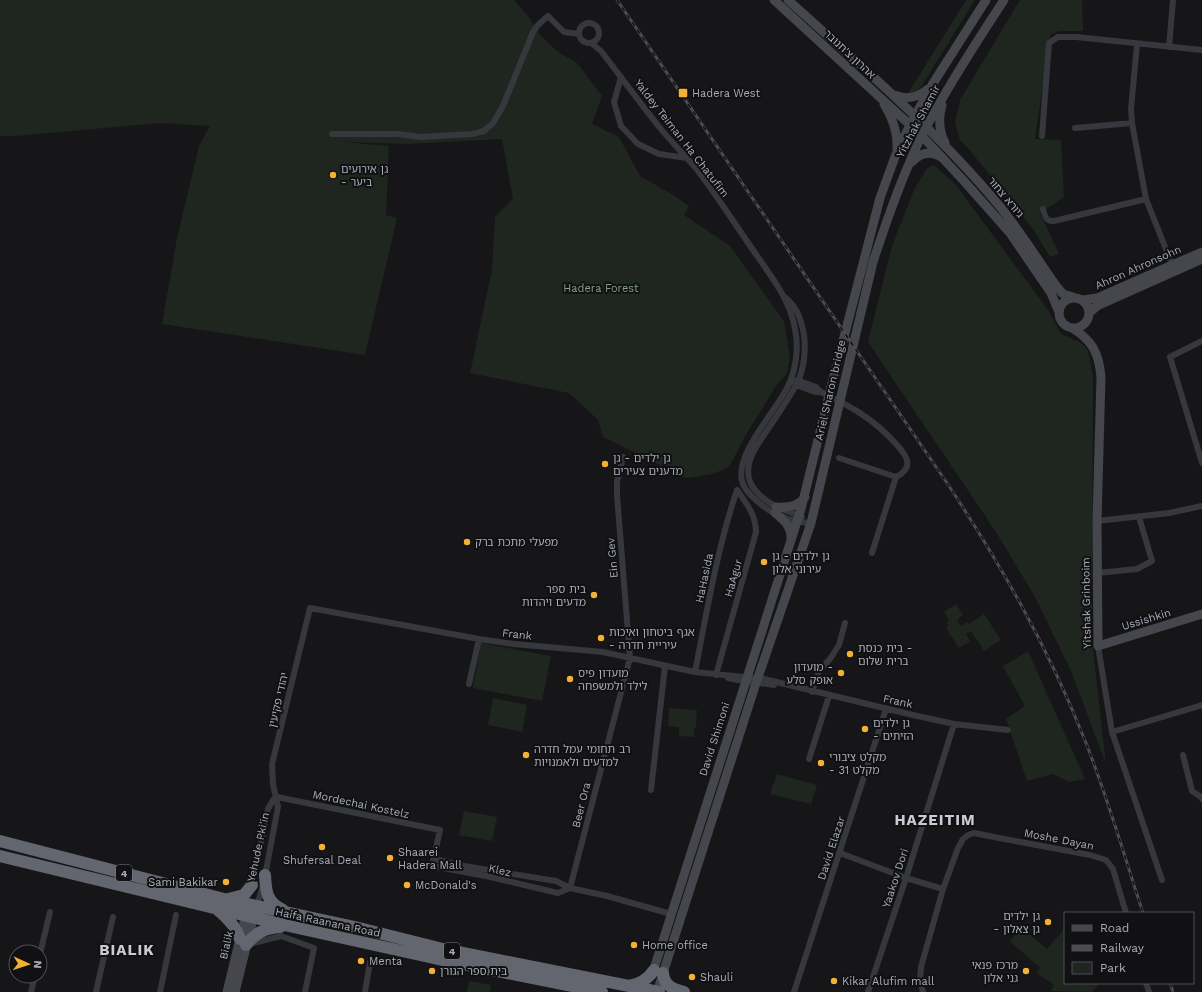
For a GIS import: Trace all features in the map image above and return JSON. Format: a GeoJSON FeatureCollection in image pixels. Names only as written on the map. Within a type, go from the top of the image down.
{"type":"FeatureCollection","features":[{"type":"Feature","properties":{"kind":"highway","name":"Haifa Raanana Road"},"geometry":{"type":"LineString","coordinates":[[0,841],[224,899],[289,926],[446,961],[602,992]]}},
{"type":"Feature","properties":{"kind":"highway","name":"Haifa Raanana Road"},"geometry":{"type":"LineString","coordinates":[[0,856],[215,909],[291,913],[443,949],[653,991]]}},
{"type":"Feature","properties":{"kind":"highway"},"geometry":{"type":"LineString","coordinates":[[265,875],[269,900],[277,907],[291,913]]}},
{"type":"Feature","properties":{"kind":"highway"},"geometry":{"type":"LineString","coordinates":[[224,899],[234,898],[244,894],[252,885]]}},
{"type":"Feature","properties":{"kind":"highway"},"geometry":{"type":"LineString","coordinates":[[215,909],[229,920],[243,942],[259,932],[289,926]]}},
{"type":"Feature","properties":{"kind":"highway"},"geometry":{"type":"LineString","coordinates":[[629,986],[642,982],[650,975],[658,971],[667,985],[684,992]]}},
{"type":"Feature","properties":{"kind":"main road","name":"אהרון צ'חנובר"},"geometry":{"type":"LineString","coordinates":[[774,0],[910,125]]}},
{"type":"Feature","properties":{"kind":"main road","name":"אהרון צ'חנובר"},"geometry":{"type":"LineString","coordinates":[[788,0],[915,116]]}},
{"type":"Feature","properties":{"kind":"main road","name":"Yitzhak Shamir"},"geometry":{"type":"LineString","coordinates":[[864,254],[880,198],[896,154],[932,85],[986,0]]}},
{"type":"Feature","properties":{"kind":"main road","name":"Yitzhak Shamir"},"geometry":{"type":"LineString","coordinates":[[873,262],[907,168],[922,136],[945,95],[1004,0]]}},
{"type":"Feature","properties":{"kind":"main road"},"geometry":{"type":"LineString","coordinates":[[889,92],[903,98],[913,97],[924,92],[932,85]]}},
{"type":"Feature","properties":{"kind":"main road"},"geometry":{"type":"LineString","coordinates":[[877,95],[886,108],[895,128],[897,138],[896,154]]}},
{"type":"Feature","properties":{"kind":"main road"},"geometry":{"type":"LineString","coordinates":[[945,95],[940,117],[940,131],[946,146],[954,156]]}},
{"type":"Feature","properties":{"kind":"main road","name":"גיורא צחור"},"geometry":{"type":"LineString","coordinates":[[915,116],[997,203],[1063,294],[1073,297]]}},
{"type":"Feature","properties":{"kind":"main road","name":"גיורא צחור"},"geometry":{"type":"LineString","coordinates":[[910,125],[945,160],[1010,233],[1050,293],[1059,312]]}},
{"type":"Feature","properties":{"kind":"main road"},"geometry":{"type":"LineString","coordinates":[[907,168],[915,159],[926,153],[933,153],[945,160]]}},
{"type":"Feature","properties":{"kind":"main road","name":"Ahron Ahronsohn"},"geometry":{"type":"LineString","coordinates":[[1089,313],[1095,307],[1202,252]]}},
{"type":"Feature","properties":{"kind":"main road","name":"Ariel Sharon bridge"},"geometry":{"type":"LineString","coordinates":[[805,497],[864,254]]}},
{"type":"Feature","properties":{"kind":"main road","name":"Ahron Ahronsohn"},"geometry":{"type":"LineString","coordinates":[[1083,300],[1097,298],[1173,268],[1202,260]]}},
{"type":"Feature","properties":{"kind":"main road","name":"Ariel Sharon bridge"},"geometry":{"type":"LineString","coordinates":[[811,523],[873,262]]}},
{"type":"Feature","properties":{"kind":"main road"},"geometry":{"type":"LineString","coordinates":[[1073,297],[1083,300],[1088,306],[1089,313],[1086,322],[1080,327],[1072,328],[1062,322],[1059,312],[1062,304],[1069,298],[1073,297]]}},
{"type":"Feature","properties":{"kind":"main road","name":"Yitshak Grinboim"},"geometry":{"type":"LineString","coordinates":[[1086,322],[1090,342]]}},
{"type":"Feature","properties":{"kind":"main road","name":"Yitshak Grinboim"},"geometry":{"type":"LineString","coordinates":[[1072,328],[1086,337],[1095,350],[1100,364],[1101,376],[1097,521],[1098,646]]}},
{"type":"Feature","properties":{"kind":"main road"},"geometry":{"type":"LineString","coordinates":[[791,541],[791,534],[788,527],[775,510],[790,507],[805,497]]}},
{"type":"Feature","properties":{"kind":"main road","name":"David Shimoni"},"geometry":{"type":"LineString","coordinates":[[653,991],[671,914],[805,497]]}},
{"type":"Feature","properties":{"kind":"main road","name":"David Shimoni"},"geometry":{"type":"LineString","coordinates":[[658,971],[811,523]]}},
{"type":"Feature","properties":{"kind":"main road","name":"Ussishkin"},"geometry":{"type":"LineString","coordinates":[[1098,646],[1202,614]]}},
{"type":"Feature","properties":{"kind":"main road","name":"Bialik"},"geometry":{"type":"LineString","coordinates":[[227,992],[251,911]]}},
{"type":"Feature","properties":{"kind":"main road","name":"Bialik"},"geometry":{"type":"LineString","coordinates":[[235,992],[243,942]]}},
{"type":"Feature","properties":{"kind":"street"},"geometry":{"type":"LineString","coordinates":[[1169,47],[1173,0]]}},
{"type":"Feature","properties":{"kind":"street"},"geometry":{"type":"LineString","coordinates":[[332,134],[398,134],[421,137],[472,134],[484,131],[490,127],[503,106],[533,32],[538,25],[548,16],[564,32],[579,34]]}},
{"type":"Feature","properties":{"kind":"street"},"geometry":{"type":"LineString","coordinates":[[592,23],[598,30],[597,38],[591,43],[584,42],[580,37],[579,31],[583,25],[592,23]]}},
{"type":"Feature","properties":{"kind":"street"},"geometry":{"type":"LineString","coordinates":[[1042,136],[1049,43],[1058,37],[1065,36],[1202,50]]}},
{"type":"Feature","properties":{"kind":"street","name":"Yaldey Teiman Ha Chatufim"},"geometry":{"type":"LineString","coordinates":[[597,38],[601,51]]}},
{"type":"Feature","properties":{"kind":"street","name":"Yaldey Teiman Ha Chatufim"},"geometry":{"type":"LineString","coordinates":[[591,43],[601,51],[660,128],[698,171],[799,315],[803,327],[804,352],[798,383],[755,449],[749,464],[748,476],[755,490],[775,510]]}},
{"type":"Feature","properties":{"kind":"street"},"geometry":{"type":"LineString","coordinates":[[1137,44],[1131,109],[1132,123],[1146,199],[1173,268]]}},
{"type":"Feature","properties":{"kind":"street"},"geometry":{"type":"LineString","coordinates":[[621,77],[614,102],[621,126],[638,144],[652,151],[659,154],[687,158]]}},
{"type":"Feature","properties":{"kind":"street"},"geometry":{"type":"LineString","coordinates":[[1075,128],[1132,123]]}},
{"type":"Feature","properties":{"kind":"street"},"geometry":{"type":"LineString","coordinates":[[1043,209],[1046,219],[1050,222],[1146,199]]}},
{"type":"Feature","properties":{"kind":"street","name":"Yaldey Teiman Ha Chatufim"},"geometry":{"type":"LineString","coordinates":[[785,297],[793,319],[797,341],[791,379],[787,389],[752,442],[743,462],[742,481],[746,491],[761,505],[811,523]]}},
{"type":"Feature","properties":{"kind":"street"},"geometry":{"type":"LineString","coordinates":[[1202,341],[1170,357],[1202,463]]}},
{"type":"Feature","properties":{"kind":"street"},"geometry":{"type":"LineString","coordinates":[[791,379],[814,392],[821,392],[862,413],[884,430],[905,454],[908,460],[906,468],[901,475],[896,477],[839,458]]}},
{"type":"Feature","properties":{"kind":"street","name":"Ein Gev"},"geometry":{"type":"LineString","coordinates":[[623,456],[617,482],[617,495],[630,658]]}},
{"type":"Feature","properties":{"kind":"street"},"geometry":{"type":"LineString","coordinates":[[872,552],[896,477]]}},
{"type":"Feature","properties":{"kind":"street","name":"HaHasida"},"geometry":{"type":"LineString","coordinates":[[695,672],[712,583],[736,490]]}},
{"type":"Feature","properties":{"kind":"street","name":"HaAgur"},"geometry":{"type":"LineString","coordinates":[[716,675],[756,532],[756,523],[752,513],[736,490]]}},
{"type":"Feature","properties":{"kind":"street"},"geometry":{"type":"LineString","coordinates":[[1097,521],[1169,513],[1202,506]]}},
{"type":"Feature","properties":{"kind":"street"},"geometry":{"type":"LineString","coordinates":[[1097,573],[1136,569],[1152,561],[1139,516]]}},
{"type":"Feature","properties":{"kind":"street","name":"Frank"},"geometry":{"type":"LineString","coordinates":[[310,608],[478,639],[514,644],[603,652],[695,672],[784,685],[954,724],[1008,730]]}},
{"type":"Feature","properties":{"kind":"street","name":"יהודי פקיעין"},"geometry":{"type":"LineString","coordinates":[[277,797],[273,784],[272,764],[310,608]]}},
{"type":"Feature","properties":{"kind":"street"},"geometry":{"type":"LineString","coordinates":[[812,692],[819,672],[830,660],[839,645],[845,623]]}},
{"type":"Feature","properties":{"kind":"street"},"geometry":{"type":"LineString","coordinates":[[469,684],[478,639]]}},
{"type":"Feature","properties":{"kind":"street","name":"Yitshak Grinboim"},"geometry":{"type":"LineString","coordinates":[[1098,646],[1112,732],[1162,880]]}},
{"type":"Feature","properties":{"kind":"street","name":"Beer Ora"},"geometry":{"type":"LineString","coordinates":[[570,888],[630,658]]}},
{"type":"Feature","properties":{"kind":"street"},"geometry":{"type":"LineString","coordinates":[[651,790],[665,666]]}},
{"type":"Feature","properties":{"kind":"street"},"geometry":{"type":"LineString","coordinates":[[809,759],[829,696]]}},
{"type":"Feature","properties":{"kind":"street"},"geometry":{"type":"LineString","coordinates":[[1112,732],[1202,704]]}},
{"type":"Feature","properties":{"kind":"street","name":"David Elazar"},"geometry":{"type":"LineString","coordinates":[[794,992],[886,709]]}},
{"type":"Feature","properties":{"kind":"street","name":"Yaakov Dori"},"geometry":{"type":"LineString","coordinates":[[868,992],[906,878],[954,724]]}},
{"type":"Feature","properties":{"kind":"street"},"geometry":{"type":"LineString","coordinates":[[1183,755],[1192,791],[1202,797]]}},
{"type":"Feature","properties":{"kind":"street","name":"Mordechai Kostelz"},"geometry":{"type":"LineString","coordinates":[[277,797],[440,830],[434,859]]}},
{"type":"Feature","properties":{"kind":"street","name":"Yehude Pki'in"},"geometry":{"type":"LineString","coordinates":[[251,911],[265,875],[278,811],[277,797]]}},
{"type":"Feature","properties":{"kind":"street","name":"Yehude Pki'in"},"geometry":{"type":"LineString","coordinates":[[251,911],[252,885],[268,809],[273,800],[277,797]]}},
{"type":"Feature","properties":{"kind":"street","name":"Moshe Dayan"},"geometry":{"type":"LineString","coordinates":[[943,889],[962,839],[974,833],[1102,858],[1110,864],[1113,869],[1126,912]]}},
{"type":"Feature","properties":{"kind":"street"},"geometry":{"type":"LineString","coordinates":[[840,853],[906,878],[943,889],[921,967],[920,981],[923,992]]}},
{"type":"Feature","properties":{"kind":"street","name":"Klez"},"geometry":{"type":"LineString","coordinates":[[570,888],[558,893],[486,876],[432,866],[434,859],[464,866],[556,881],[570,888],[607,896],[671,914]]}},
{"type":"Feature","properties":{"kind":"street"},"geometry":{"type":"LineString","coordinates":[[42,944],[50,912]]}},
{"type":"Feature","properties":{"kind":"street"},"geometry":{"type":"LineString","coordinates":[[160,992],[176,915]]}},
{"type":"Feature","properties":{"kind":"street"},"geometry":{"type":"LineString","coordinates":[[96,992],[113,917]]}},
{"type":"Feature","properties":{"kind":"street"},"geometry":{"type":"LineString","coordinates":[[243,942],[281,936],[314,948],[305,992]]}},
{"type":"Feature","properties":{"kind":"street"},"geometry":{"type":"LineString","coordinates":[[365,992],[370,962]]}},
{"type":"Feature","properties":{"kind":"green space","name":"Hadera Forest"},"geometry":{"type":"Polygon","coordinates":[[[0,0],[514,0],[528,16],[541,36],[558,52],[577,63],[602,96],[592,124],[619,137],[640,176],[675,196],[689,206],[684,215],[730,246],[784,321],[790,356],[787,373],[776,386],[747,433],[729,467],[713,474],[686,478],[603,437],[598,420],[569,393],[470,373],[492,270],[495,217],[513,199],[502,139],[407,144],[344,142],[389,146],[386,215],[397,218],[365,355],[162,324],[177,238],[199,146],[210,126],[160,123],[16,136],[0,136],[0,0]]]}},
{"type":"Feature","properties":{"kind":"green space"},"geometry":{"type":"Polygon","coordinates":[[[966,0],[975,0],[921,87],[914,93],[907,95],[966,0]]]}},
{"type":"Feature","properties":{"kind":"green space"},"geometry":{"type":"Polygon","coordinates":[[[1020,0],[1082,0],[1083,31],[1059,31],[1050,35],[1035,139],[1061,140],[1064,197],[1040,213],[1059,254],[1050,257],[1033,229],[960,140],[955,123],[960,100],[1020,0]]]}},
{"type":"Feature","properties":{"kind":"green space"},"geometry":{"type":"Polygon","coordinates":[[[934,165],[956,185],[1048,310],[1061,334],[1082,343],[1088,351],[1093,376],[1092,641],[1106,764],[1071,671],[1035,597],[996,532],[868,342],[892,246],[914,190],[927,168],[934,165]]]}},
{"type":"Feature","properties":{"kind":"green space"},"geometry":{"type":"Polygon","coordinates":[[[956,604],[963,615],[957,620],[961,626],[967,622],[969,624],[984,614],[1001,640],[984,651],[971,631],[966,634],[970,641],[959,648],[946,628],[948,626],[946,622],[949,620],[944,612],[956,604]]]}},
{"type":"Feature","properties":{"kind":"green space"},"geometry":{"type":"Polygon","coordinates":[[[481,643],[551,656],[542,701],[473,688],[481,643]]]}},
{"type":"Feature","properties":{"kind":"green space"},"geometry":{"type":"Polygon","coordinates":[[[1028,651],[1085,779],[1069,782],[1053,774],[1027,781],[1006,719],[1025,706],[1003,666],[1028,651]]]}},
{"type":"Feature","properties":{"kind":"green space"},"geometry":{"type":"Polygon","coordinates":[[[493,698],[527,705],[522,732],[488,725],[493,698]]]}},
{"type":"Feature","properties":{"kind":"green space"},"geometry":{"type":"Polygon","coordinates":[[[669,708],[697,710],[694,737],[679,736],[679,727],[668,726],[669,708]]]}},
{"type":"Feature","properties":{"kind":"green space"},"geometry":{"type":"Polygon","coordinates":[[[777,774],[817,785],[811,804],[770,794],[777,774]]]}},
{"type":"Feature","properties":{"kind":"green space"},"geometry":{"type":"Polygon","coordinates":[[[464,811],[497,817],[492,841],[459,835],[464,811]]]}},
{"type":"Feature","properties":{"kind":"green space"},"geometry":{"type":"Polygon","coordinates":[[[1021,927],[1047,949],[1064,929],[1064,984],[1098,985],[1092,992],[1051,991],[1054,985],[1036,973],[1040,968],[1010,941],[1021,927]]]}},
{"type":"Feature","properties":{"kind":"green space"},"geometry":{"type":"Polygon","coordinates":[[[469,981],[491,985],[490,992],[467,992],[469,981]]]}},
{"type":"Feature","properties":{"kind":"railway"},"geometry":{"type":"LineString","coordinates":[[617,0],[945,480],[985,542],[1038,637],[1070,704],[1108,803],[1143,912]]}},
{"type":"Feature","properties":{"kind":"railway"},"geometry":{"type":"LineString","coordinates":[[1170,984],[1173,992]]}},
{"type":"Feature","properties":{"kind":"place","name":"Hadera West"},"geometry":{"type":"Point","coordinates":[683,93]}},
{"type":"Feature","properties":{"kind":"place","name":"גן אירועים - ביער"},"geometry":{"type":"Point","coordinates":[333,175]}},
{"type":"Feature","properties":{"kind":"place","name":"גן ילדים - גן מדענים צעירים"},"geometry":{"type":"Point","coordinates":[605,464]}},
{"type":"Feature","properties":{"kind":"place","name":"מפעלי מתכת ברק"},"geometry":{"type":"Point","coordinates":[467,542]}},
{"type":"Feature","properties":{"kind":"place","name":"גן ילדים - גן עירוני אלון"},"geometry":{"type":"Point","coordinates":[764,562]}},
{"type":"Feature","properties":{"kind":"place","name":"בית ספר מדעים ויהדות"},"geometry":{"type":"Point","coordinates":[594,595]}},
{"type":"Feature","properties":{"kind":"place","name":"אגף ביטחון ואיכות - עיריית חדרה"},"geometry":{"type":"Point","coordinates":[601,638]}},
{"type":"Feature","properties":{"kind":"place","name":"בית כנסת - ברית שלום"},"geometry":{"type":"Point","coordinates":[850,654]}},
{"type":"Feature","properties":{"kind":"place","name":"מועדון - אופק סלע"},"geometry":{"type":"Point","coordinates":[841,673]}},
{"type":"Feature","properties":{"kind":"place","name":"מועדון פיס לילד ולמשפחה"},"geometry":{"type":"Point","coordinates":[570,679]}},
{"type":"Feature","properties":{"kind":"place","name":"גן ילדים - הזיתים"},"geometry":{"type":"Point","coordinates":[865,729]}},
{"type":"Feature","properties":{"kind":"place","name":"רב תחומי עמל חדרה למדעים ולאמנויות"},"geometry":{"type":"Point","coordinates":[526,755]}},
{"type":"Feature","properties":{"kind":"place","name":"מקלט ציבורי - מקלט 31"},"geometry":{"type":"Point","coordinates":[821,763]}},
{"type":"Feature","properties":{"kind":"place","name":"Shufersal Deal"},"geometry":{"type":"Point","coordinates":[322,847]}},
{"type":"Feature","properties":{"kind":"place","name":"Shaarei Hadera Mall"},"geometry":{"type":"Point","coordinates":[390,858]}},
{"type":"Feature","properties":{"kind":"place","name":"Sami Bakikar"},"geometry":{"type":"Point","coordinates":[226,882]}},
{"type":"Feature","properties":{"kind":"place","name":"McDonald's"},"geometry":{"type":"Point","coordinates":[407,885]}},
{"type":"Feature","properties":{"kind":"place","name":"גן ילדים - גן צאלון"},"geometry":{"type":"Point","coordinates":[1048,922]}},
{"type":"Feature","properties":{"kind":"place","name":"Home office"},"geometry":{"type":"Point","coordinates":[634,945]}},
{"type":"Feature","properties":{"kind":"place","name":"Menta"},"geometry":{"type":"Point","coordinates":[361,961]}},
{"type":"Feature","properties":{"kind":"place","name":"בית ספר הגורן"},"geometry":{"type":"Point","coordinates":[432,971]}},
{"type":"Feature","properties":{"kind":"place","name":"מרכז פנאי גני אלון"},"geometry":{"type":"Point","coordinates":[1026,971]}},
{"type":"Feature","properties":{"kind":"place","name":"Shauli"},"geometry":{"type":"Point","coordinates":[692,977]}},
{"type":"Feature","properties":{"kind":"place","name":"Kikar Alufim mall"},"geometry":{"type":"Point","coordinates":[834,981]}},
{"type":"Feature","properties":{"kind":"district","name":"HAZEITIM"},"geometry":{"type":"Point","coordinates":[935,820]}},
{"type":"Feature","properties":{"kind":"district","name":"BIALIK"},"geometry":{"type":"Point","coordinates":[127,950]}}]}
